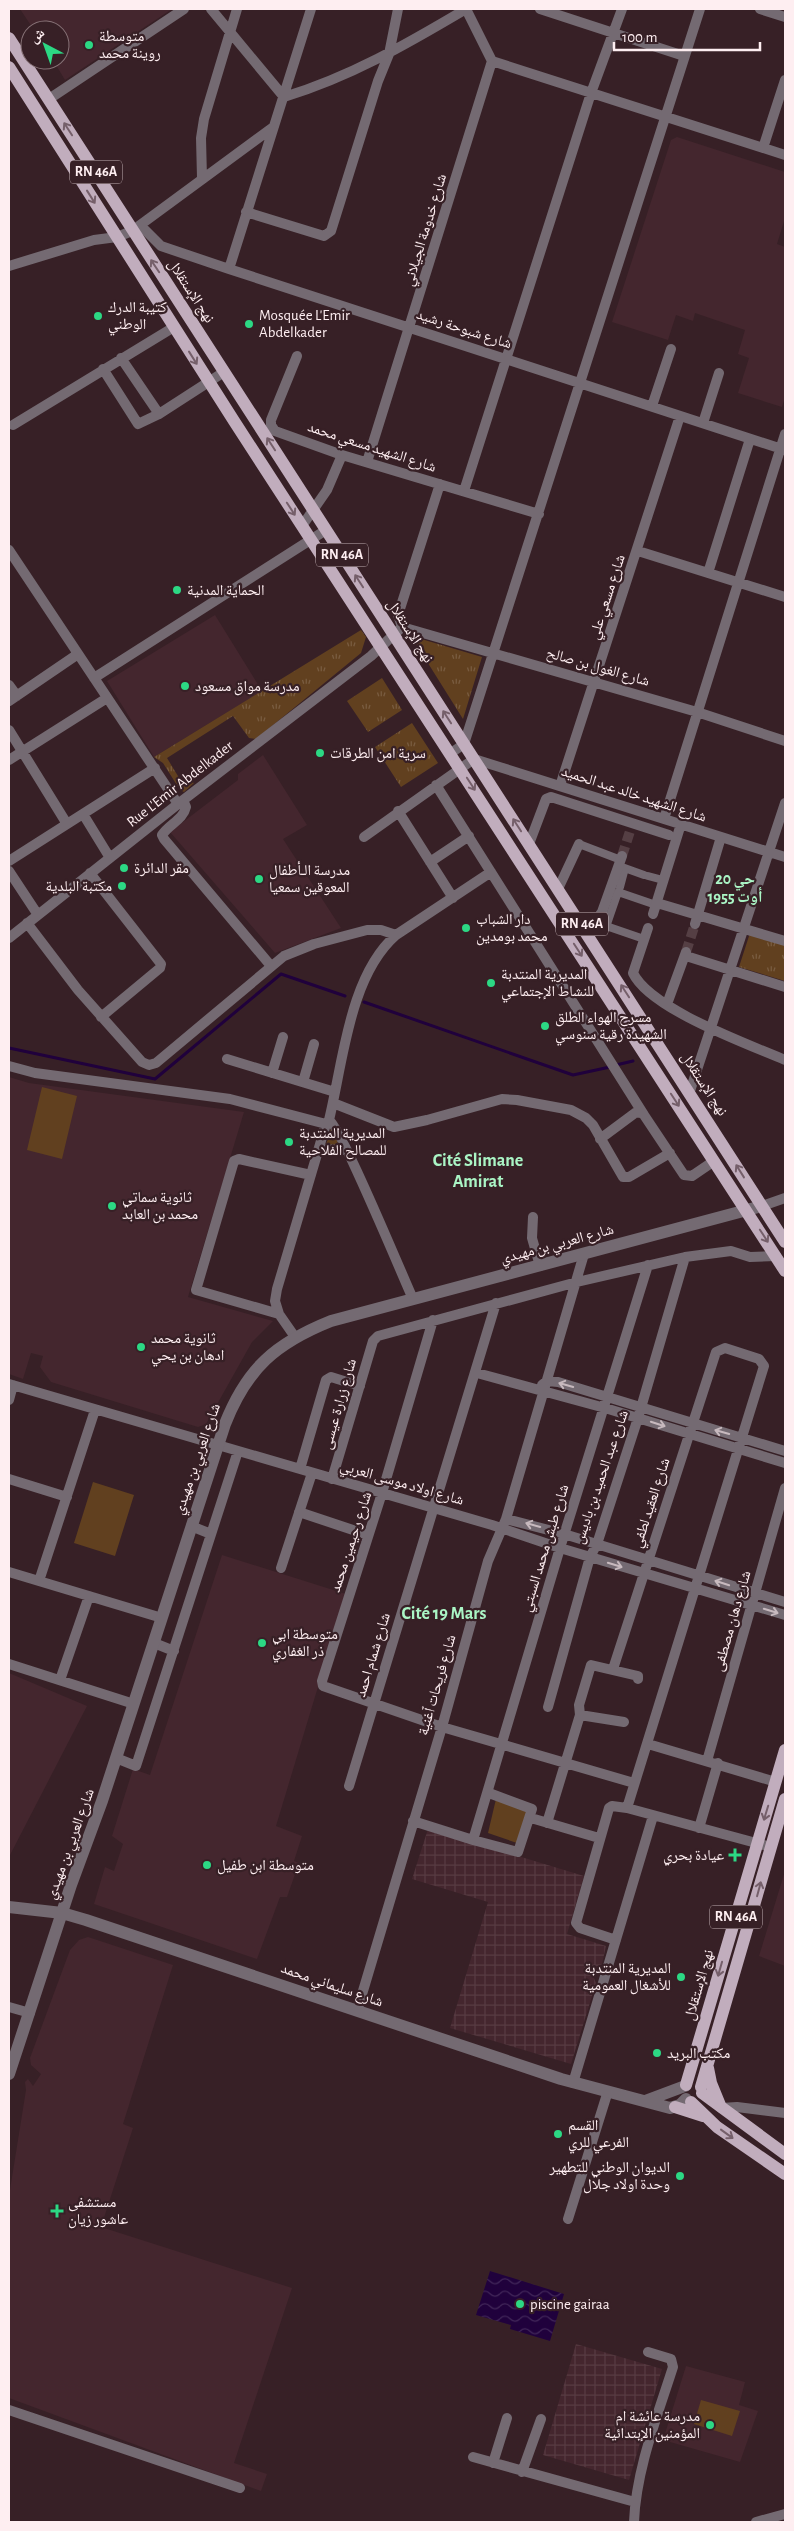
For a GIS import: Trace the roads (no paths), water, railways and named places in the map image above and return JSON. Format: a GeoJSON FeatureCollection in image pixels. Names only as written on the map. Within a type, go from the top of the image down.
{"type":"FeatureCollection","features":[{"type":"Feature","properties":{"kind":"main road","name":"نهج الإستقلال"},"geometry":{"type":"LineString","coordinates":[[9,38],[136,228],[224,372],[313,511],[398,632],[464,744],[690,1091],[785,1242]]}},
{"type":"Feature","properties":{"kind":"main road","name":"RN 46A"},"geometry":{"type":"LineString","coordinates":[[10,72],[785,1271]]}},
{"type":"Feature","properties":{"kind":"main road","name":"نهج الإستقلال"},"geometry":{"type":"LineString","coordinates":[[687,2093],[785,1750]]}},
{"type":"Feature","properties":{"kind":"main road","name":"نهج الإستقلال"},"geometry":{"type":"LineString","coordinates":[[701,2090],[708,2056],[785,1800]]}},
{"type":"Feature","properties":{"kind":"main road"},"geometry":{"type":"LineString","coordinates":[[708,2056],[711,2083],[722,2108]]}},
{"type":"Feature","properties":{"kind":"main road"},"geometry":{"type":"LineString","coordinates":[[687,2093],[692,2082],[722,2108],[785,2154]]}},
{"type":"Feature","properties":{"kind":"main road"},"geometry":{"type":"LineString","coordinates":[[687,2093],[700,2098],[701,2090]]}},
{"type":"Feature","properties":{"kind":"main road"},"geometry":{"type":"LineString","coordinates":[[687,2093],[706,2117],[785,2174]]}},
{"type":"Feature","properties":{"kind":"main road"},"geometry":{"type":"LineString","coordinates":[[675,2107],[706,2117]]}},
{"type":"Feature","properties":{"kind":"street"},"geometry":{"type":"LineString","coordinates":[[49,99],[184,9]]}},
{"type":"Feature","properties":{"kind":"street"},"geometry":{"type":"LineString","coordinates":[[211,9],[284,97]]}},
{"type":"Feature","properties":{"kind":"street"},"geometry":{"type":"LineString","coordinates":[[202,178],[201,138],[204,119],[237,9]]}},
{"type":"Feature","properties":{"kind":"street"},"geometry":{"type":"LineString","coordinates":[[229,270],[272,128],[284,97],[311,9]]}},
{"type":"Feature","properties":{"kind":"street"},"geometry":{"type":"LineString","coordinates":[[246,212],[324,236],[328,235],[389,54],[398,9]]}},
{"type":"Feature","properties":{"kind":"street"},"geometry":{"type":"LineString","coordinates":[[284,97],[312,89],[389,54],[466,9],[492,61],[785,155]]}},
{"type":"Feature","properties":{"kind":"street"},"geometry":{"type":"LineString","coordinates":[[540,9],[684,56]]}},
{"type":"Feature","properties":{"kind":"street"},"geometry":{"type":"LineString","coordinates":[[464,491],[592,93],[622,9]]}},
{"type":"Feature","properties":{"kind":"street"},"geometry":{"type":"LineString","coordinates":[[450,753],[464,744],[581,383],[664,116],[700,9]]}},
{"type":"Feature","properties":{"kind":"street"},"geometry":{"type":"LineString","coordinates":[[760,9],[785,17]]}},
{"type":"Feature","properties":{"kind":"street","name":"شارع خدومة الجيلاني"},"geometry":{"type":"LineString","coordinates":[[367,462],[492,61]]}},
{"type":"Feature","properties":{"kind":"street"},"geometry":{"type":"LineString","coordinates":[[10,72],[32,73]]}},
{"type":"Feature","properties":{"kind":"street"},"geometry":{"type":"LineString","coordinates":[[763,148],[785,80]]}},
{"type":"Feature","properties":{"kind":"street"},"geometry":{"type":"LineString","coordinates":[[9,266],[94,240],[117,237],[136,228],[272,128]]}},
{"type":"Feature","properties":{"kind":"street","name":"شارع شبوحة رشيد"},"geometry":{"type":"LineString","coordinates":[[136,228],[161,246],[229,270],[783,449]]}},
{"type":"Feature","properties":{"kind":"street"},"geometry":{"type":"LineString","coordinates":[[13,425],[174,327]]}},
{"type":"Feature","properties":{"kind":"street"},"geometry":{"type":"LineString","coordinates":[[652,406],[671,349]]}},
{"type":"Feature","properties":{"kind":"street","name":"شارع الشهيد مسعي محمد"},"geometry":{"type":"LineString","coordinates":[[297,356],[270,420],[271,426],[275,431],[342,455],[539,514]]}},
{"type":"Feature","properties":{"kind":"street"},"geometry":{"type":"LineString","coordinates":[[121,358],[159,414]]}},
{"type":"Feature","properties":{"kind":"street"},"geometry":{"type":"LineString","coordinates":[[103,370],[135,422],[142,424],[224,372]]}},
{"type":"Feature","properties":{"kind":"street"},"geometry":{"type":"LineString","coordinates":[[703,423],[719,373]]}},
{"type":"Feature","properties":{"kind":"street","name":"شارع مسعي علي"},"geometry":{"type":"LineString","coordinates":[[560,786],[596,682],[680,416]]}},
{"type":"Feature","properties":{"kind":"street"},"geometry":{"type":"LineString","coordinates":[[664,819],[783,449],[785,434]]}},
{"type":"Feature","properties":{"kind":"street"},"geometry":{"type":"LineString","coordinates":[[708,574],[750,439]]}},
{"type":"Feature","properties":{"kind":"street"},"geometry":{"type":"LineString","coordinates":[[302,526],[327,490],[342,455]]}},
{"type":"Feature","properties":{"kind":"street"},"geometry":{"type":"LineString","coordinates":[[398,632],[398,615],[440,484]]}},
{"type":"Feature","properties":{"kind":"street"},"geometry":{"type":"LineString","coordinates":[[94,678],[326,530]]}},
{"type":"Feature","properties":{"kind":"street"},"geometry":{"type":"LineString","coordinates":[[9,550],[155,768],[180,802],[186,807],[183,816],[164,831],[162,835],[164,839],[271,966]]}},
{"type":"Feature","properties":{"kind":"street"},"geometry":{"type":"LineString","coordinates":[[638,551],[785,597]]}},
{"type":"Feature","properties":{"kind":"street","name":"Rue L'Emir Abdelkader"},"geometry":{"type":"LineString","coordinates":[[9,938],[180,802],[371,656],[398,632]]}},
{"type":"Feature","properties":{"kind":"street","name":"شارع الغول بن صالح"},"geometry":{"type":"LineString","coordinates":[[398,632],[494,652],[697,712],[785,741]]}},
{"type":"Feature","properties":{"kind":"street"},"geometry":{"type":"LineString","coordinates":[[9,684],[13,699],[78,654]]}},
{"type":"Feature","properties":{"kind":"street"},"geometry":{"type":"LineString","coordinates":[[9,760],[108,698]]}},
{"type":"Feature","properties":{"kind":"street"},"geometry":{"type":"LineString","coordinates":[[9,730],[67,824]]}},
{"type":"Feature","properties":{"kind":"street"},"geometry":{"type":"LineString","coordinates":[[364,837],[398,811],[474,759]]}},
{"type":"Feature","properties":{"kind":"street","name":"شارع الشهيد خالد عبد الحميد"},"geometry":{"type":"LineString","coordinates":[[474,759],[785,857]]}},
{"type":"Feature","properties":{"kind":"street"},"geometry":{"type":"LineString","coordinates":[[9,861],[155,768]]}},
{"type":"Feature","properties":{"kind":"street"},"geometry":{"type":"LineString","coordinates":[[436,785],[644,1115],[670,1153],[688,1177],[714,1161]]}},
{"type":"Feature","properties":{"kind":"street"},"geometry":{"type":"LineString","coordinates":[[529,844],[549,797],[632,826],[669,835]]}},
{"type":"Feature","properties":{"kind":"street"},"geometry":{"type":"LineString","coordinates":[[690,1091],[785,803]]}},
{"type":"Feature","properties":{"kind":"street"},"geometry":{"type":"LineString","coordinates":[[398,811],[453,898]]}},
{"type":"Feature","properties":{"kind":"street"},"geometry":{"type":"LineString","coordinates":[[83,814],[110,858]]}},
{"type":"Feature","properties":{"kind":"street"},"geometry":{"type":"LineString","coordinates":[[655,907],[681,824]]}},
{"type":"Feature","properties":{"kind":"street"},"geometry":{"type":"LineString","coordinates":[[430,862],[469,836]]}},
{"type":"Feature","properties":{"kind":"street"},"geometry":{"type":"LineString","coordinates":[[696,920],[721,837]]}},
{"type":"Feature","properties":{"kind":"street"},"geometry":{"type":"LineString","coordinates":[[558,889],[579,844],[646,875],[663,880]]}},
{"type":"Feature","properties":{"kind":"street"},"geometry":{"type":"LineString","coordinates":[[620,886],[621,863]]}},
{"type":"Feature","properties":{"kind":"street"},"geometry":{"type":"LineString","coordinates":[[587,933],[600,923],[621,863]]}},
{"type":"Feature","properties":{"kind":"street"},"geometry":{"type":"LineString","coordinates":[[9,871],[38,914]]}},
{"type":"Feature","properties":{"kind":"street"},"geometry":{"type":"LineString","coordinates":[[295,1337],[279,1314],[275,1301],[277,1289],[333,1103],[349,1032],[365,981],[374,960],[385,945],[396,935],[491,872]]}},
{"type":"Feature","properties":{"kind":"street"},"geometry":{"type":"LineString","coordinates":[[90,873],[161,964],[160,968],[101,1017]]}},
{"type":"Feature","properties":{"kind":"street"},"geometry":{"type":"LineString","coordinates":[[644,939],[609,927],[607,924],[618,892],[655,907],[696,920],[744,928],[785,940]]}},
{"type":"Feature","properties":{"kind":"street"},"geometry":{"type":"LineString","coordinates":[[27,923],[101,1017],[142,1062],[149,1065],[156,1063],[284,956],[314,944],[367,930],[381,930],[396,935]]}},
{"type":"Feature","properties":{"kind":"street"},"geometry":{"type":"LineString","coordinates":[[648,928],[633,973],[644,988],[667,1004],[711,1029],[785,1060]]}},
{"type":"Feature","properties":{"kind":"street"},"geometry":{"type":"LineString","coordinates":[[667,1004],[686,954],[785,987]]}},
{"type":"Feature","properties":{"kind":"street"},"geometry":{"type":"LineString","coordinates":[[272,1073],[283,1037]]}},
{"type":"Feature","properties":{"kind":"street"},"geometry":{"type":"LineString","coordinates":[[303,1082],[314,1044]]}},
{"type":"Feature","properties":{"kind":"street"},"geometry":{"type":"LineString","coordinates":[[227,1059],[335,1092]]}},
{"type":"Feature","properties":{"kind":"street"},"geometry":{"type":"LineString","coordinates":[[9,1066],[35,1073],[230,1099],[334,1123],[413,1300]]}},
{"type":"Feature","properties":{"kind":"street"},"geometry":{"type":"LineString","coordinates":[[333,1103],[394,1127],[427,1120],[502,1099],[518,1100],[571,1110],[586,1118],[623,1177],[629,1177],[670,1153]]}},
{"type":"Feature","properties":{"kind":"street"},"geometry":{"type":"LineString","coordinates":[[600,1139],[635,1113],[644,1115]]}},
{"type":"Feature","properties":{"kind":"street"},"geometry":{"type":"LineString","coordinates":[[319,1149],[346,1150]]}},
{"type":"Feature","properties":{"kind":"street"},"geometry":{"type":"LineString","coordinates":[[279,1314],[196,1290],[234,1161],[239,1159],[311,1175]]}},
{"type":"Feature","properties":{"kind":"street"},"geometry":{"type":"LineString","coordinates":[[762,1206],[785,1198]]}},
{"type":"Feature","properties":{"kind":"street","name":"شارع العربي بن مهيدي"},"geometry":{"type":"LineString","coordinates":[[9,2074],[13,2048],[30,2013],[62,1913],[134,1704],[218,1445],[235,1400],[250,1376],[265,1358],[295,1337],[332,1321],[762,1206]]}},
{"type":"Feature","properties":{"kind":"street"},"geometry":{"type":"LineString","coordinates":[[533,1217],[532,1238],[540,1266]]}},
{"type":"Feature","properties":{"kind":"street"},"geometry":{"type":"LineString","coordinates":[[433,1320],[577,1282],[685,1257],[732,1251],[750,1257],[776,1256]]}},
{"type":"Feature","properties":{"kind":"street","name":"شارع فريحات ٱغنية"},"geometry":{"type":"LineString","coordinates":[[357,2011],[442,1727],[488,1561],[504,1524],[540,1390],[548,1382],[584,1254]]}},
{"type":"Feature","properties":{"kind":"street","name":"شارع عبد الحميد بن باديس"},"geometry":{"type":"LineString","coordinates":[[548,1707],[590,1557],[597,1544],[638,1418],[685,1257]]}},
{"type":"Feature","properties":{"kind":"street","name":"شارع طبش محمد السبتي"},"geometry":{"type":"LineString","coordinates":[[473,1840],[489,1793],[564,1534],[605,1408],[648,1265]]}},
{"type":"Feature","properties":{"kind":"street","name":"شارع شمام احمد"},"geometry":{"type":"LineString","coordinates":[[349,1786],[477,1373],[496,1303]]}},
{"type":"Feature","properties":{"kind":"street","name":"شارع زرارة عيسى"},"geometry":{"type":"LineString","coordinates":[[332,1479],[375,1338],[433,1320]]}},
{"type":"Feature","properties":{"kind":"street","name":"شارع رحيمين محمد"},"geometry":{"type":"LineString","coordinates":[[374,1703],[328,1690],[323,1686],[322,1681],[382,1493],[433,1320]]}},
{"type":"Feature","properties":{"kind":"street","name":"شارع العقيد لطفي"},"geometry":{"type":"LineString","coordinates":[[613,1669],[645,1574],[688,1434],[716,1352],[720,1348],[759,1359],[764,1366],[742,1438]]}},
{"type":"Feature","properties":{"kind":"street"},"geometry":{"type":"LineString","coordinates":[[477,1373],[605,1408],[785,1463]]}},
{"type":"Feature","properties":{"kind":"street"},"geometry":{"type":"LineString","coordinates":[[300,1469],[328,1378],[360,1386]]}},
{"type":"Feature","properties":{"kind":"street"},"geometry":{"type":"LineString","coordinates":[[548,1382],[608,1397],[785,1451]]}},
{"type":"Feature","properties":{"kind":"street"},"geometry":{"type":"LineString","coordinates":[[9,1400],[11,1385]]}},
{"type":"Feature","properties":{"kind":"street","name":"شارع اولاد موسى العربي"},"geometry":{"type":"LineString","coordinates":[[11,1385],[332,1479],[435,1508],[504,1524],[560,1548],[785,1615]]}},
{"type":"Feature","properties":{"kind":"street"},"geometry":{"type":"LineString","coordinates":[[39,1581],[95,1410]]}},
{"type":"Feature","properties":{"kind":"street"},"geometry":{"type":"LineString","coordinates":[[627,1808],[742,1438]]}},
{"type":"Feature","properties":{"kind":"street"},"geometry":{"type":"LineString","coordinates":[[116,1758],[136,1766],[238,1451]]}},
{"type":"Feature","properties":{"kind":"street"},"geometry":{"type":"LineString","coordinates":[[281,1568],[312,1473]]}},
{"type":"Feature","properties":{"kind":"street"},"geometry":{"type":"LineString","coordinates":[[9,1479],[67,1497]]}},
{"type":"Feature","properties":{"kind":"street","name":"شارع دهان مصطفى"},"geometry":{"type":"LineString","coordinates":[[707,1761],[785,1488]]}},
{"type":"Feature","properties":{"kind":"street"},"geometry":{"type":"LineString","coordinates":[[299,1512],[368,1535]]}},
{"type":"Feature","properties":{"kind":"street","name":"شارع اولاد موسى العربي"},"geometry":{"type":"LineString","coordinates":[[504,1524],[518,1520],[785,1602]]}},
{"type":"Feature","properties":{"kind":"street"},"geometry":{"type":"LineString","coordinates":[[191,1526],[211,1534]]}},
{"type":"Feature","properties":{"kind":"street"},"geometry":{"type":"LineString","coordinates":[[9,1572],[162,1618]]}},
{"type":"Feature","properties":{"kind":"street"},"geometry":{"type":"LineString","coordinates":[[60,1680],[89,1596]]}},
{"type":"Feature","properties":{"kind":"street"},"geometry":{"type":"LineString","coordinates":[[154,1643],[174,1651]]}},
{"type":"Feature","properties":{"kind":"street"},"geometry":{"type":"LineString","coordinates":[[9,1664],[134,1704]]}},
{"type":"Feature","properties":{"kind":"street"},"geometry":{"type":"LineString","coordinates":[[547,1823],[580,1715],[579,1706],[592,1665],[638,1676],[638,1679]]}},
{"type":"Feature","properties":{"kind":"street"},"geometry":{"type":"LineString","coordinates":[[374,1703],[442,1727],[634,1783]]}},
{"type":"Feature","properties":{"kind":"street"},"geometry":{"type":"LineString","coordinates":[[580,1715],[624,1722]]}},
{"type":"Feature","properties":{"kind":"street"},"geometry":{"type":"LineString","coordinates":[[648,1744],[776,1782]]}},
{"type":"Feature","properties":{"kind":"street"},"geometry":{"type":"LineString","coordinates":[[698,1828],[718,1764]]}},
{"type":"Feature","properties":{"kind":"street"},"geometry":{"type":"LineString","coordinates":[[413,1821],[518,1852],[531,1818],[531,1807],[489,1793]]}},
{"type":"Feature","properties":{"kind":"street"},"geometry":{"type":"LineString","coordinates":[[616,1940],[580,1928],[576,1923],[599,1838],[609,1808],[612,1806],[627,1808],[771,1847]]}},
{"type":"Feature","properties":{"kind":"street"},"geometry":{"type":"LineString","coordinates":[[573,2083],[653,1816]]}},
{"type":"Feature","properties":{"kind":"street"},"geometry":{"type":"LineString","coordinates":[[531,1818],[599,1838]]}},
{"type":"Feature","properties":{"kind":"street","name":"شارع سليماني محمد"},"geometry":{"type":"LineString","coordinates":[[9,1907],[62,1913],[573,2083],[663,2107],[675,2107]]}},
{"type":"Feature","properties":{"kind":"street"},"geometry":{"type":"LineString","coordinates":[[9,2006],[30,2013]]}},
{"type":"Feature","properties":{"kind":"street"},"geometry":{"type":"LineString","coordinates":[[568,2219],[608,2091]]}},
{"type":"Feature","properties":{"kind":"street"},"geometry":{"type":"LineString","coordinates":[[644,2101],[687,2093]]}},
{"type":"Feature","properties":{"kind":"street"},"geometry":{"type":"LineString","coordinates":[[675,2107],[687,2093]]}},
{"type":"Feature","properties":{"kind":"street"},"geometry":{"type":"LineString","coordinates":[[722,2108],[737,2107],[785,2113]]}},
{"type":"Feature","properties":{"kind":"street"},"geometry":{"type":"LineString","coordinates":[[634,2522],[635,2502],[652,2432],[673,2367],[671,2359],[648,2352]]}},
{"type":"Feature","properties":{"kind":"street"},"geometry":{"type":"LineString","coordinates":[[9,2410],[240,2488]]}},
{"type":"Feature","properties":{"kind":"street"},"geometry":{"type":"LineString","coordinates":[[494,2463],[507,2418]]}},
{"type":"Feature","properties":{"kind":"street"},"geometry":{"type":"LineString","coordinates":[[522,2472],[541,2419]]}},
{"type":"Feature","properties":{"kind":"street"},"geometry":{"type":"LineString","coordinates":[[473,2457],[635,2502]]}},
{"type":"Feature","properties":{"kind":"street"},"geometry":{"type":"LineString","coordinates":[[756,2522],[785,2514]]}},
{"type":"Feature","properties":{"kind":"water","name":"piscine gairaa"},"geometry":{"type":"Polygon","coordinates":[[[490,2271],[564,2294],[550,2341],[510,2329],[511,2325],[476,2315],[490,2271]]]}},
{"type":"Feature","properties":{"kind":"waterway"},"geometry":{"type":"LineString","coordinates":[[9,1048],[155,1079],[281,974],[345,996]]}},
{"type":"Feature","properties":{"kind":"waterway"},"geometry":{"type":"LineString","coordinates":[[364,1002],[573,1075],[610,1067]]}},
{"type":"Feature","properties":{"kind":"waterway"},"geometry":{"type":"LineString","coordinates":[[616,1065],[633,1061]]}},
{"type":"Feature","properties":{"kind":"tunnel"},"geometry":{"type":"LineString","coordinates":[[622,856],[631,828]]}},
{"type":"Feature","properties":{"kind":"tunnel"},"geometry":{"type":"LineString","coordinates":[[686,952],[695,924]]}},
{"type":"Feature","properties":{"kind":"place","name":"متوسطة روينة محمد"},"geometry":{"type":"Point","coordinates":[89,45]}},
{"type":"Feature","properties":{"kind":"place","name":"كتيبة الدرك الوطني"},"geometry":{"type":"Point","coordinates":[98,316]}},
{"type":"Feature","properties":{"kind":"place","name":"Mosquée L'Emir Abdelkader"},"geometry":{"type":"Point","coordinates":[249,324]}},
{"type":"Feature","properties":{"kind":"place","name":"الحماية المدنية"},"geometry":{"type":"Point","coordinates":[177,590]}},
{"type":"Feature","properties":{"kind":"place","name":"مدرسة مواق مسعود"},"geometry":{"type":"Point","coordinates":[185,686]}},
{"type":"Feature","properties":{"kind":"place","name":"سرية امن الطرقات"},"geometry":{"type":"Point","coordinates":[320,753]}},
{"type":"Feature","properties":{"kind":"place","name":"مقر الدائرة"},"geometry":{"type":"Point","coordinates":[124,868]}},
{"type":"Feature","properties":{"kind":"place","name":"مدرسة الـأطفال المعوقين سمعيا"},"geometry":{"type":"Point","coordinates":[259,879]}},
{"type":"Feature","properties":{"kind":"place","name":"مكتبة البلدية"},"geometry":{"type":"Point","coordinates":[122,886]}},
{"type":"Feature","properties":{"kind":"place","name":"دار الشباب محمد بومدين"},"geometry":{"type":"Point","coordinates":[466,928]}},
{"type":"Feature","properties":{"kind":"place","name":"المديرية المنتدبة للنشاط الإجتماعي"},"geometry":{"type":"Point","coordinates":[491,983]}},
{"type":"Feature","properties":{"kind":"place","name":"مسرح الهواء الطلق الشهيدة رقية سنوسي"},"geometry":{"type":"Point","coordinates":[545,1026]}},
{"type":"Feature","properties":{"kind":"place","name":"المديرية المنتدبة للمصالح الفلاحية"},"geometry":{"type":"Point","coordinates":[289,1142]}},
{"type":"Feature","properties":{"kind":"place","name":"ثانوية سماتي محمد بن العابد"},"geometry":{"type":"Point","coordinates":[112,1206]}},
{"type":"Feature","properties":{"kind":"place","name":"ثانوية محمد ادهان بن يحي"},"geometry":{"type":"Point","coordinates":[141,1347]}},
{"type":"Feature","properties":{"kind":"place","name":"متوسطة ابي ذر الغفاري"},"geometry":{"type":"Point","coordinates":[262,1643]}},
{"type":"Feature","properties":{"kind":"place","name":"عيادة بحري"},"geometry":{"type":"Point","coordinates":[735,1855]}},
{"type":"Feature","properties":{"kind":"place","name":"متوسطة ابن طفيل"},"geometry":{"type":"Point","coordinates":[207,1865]}},
{"type":"Feature","properties":{"kind":"place","name":"المديرية المنتدبة للأشغال العمومية"},"geometry":{"type":"Point","coordinates":[681,1977]}},
{"type":"Feature","properties":{"kind":"place","name":"مكتب البريد"},"geometry":{"type":"Point","coordinates":[657,2053]}},
{"type":"Feature","properties":{"kind":"place","name":"القسم الفرعي للري"},"geometry":{"type":"Point","coordinates":[558,2134]}},
{"type":"Feature","properties":{"kind":"place","name":"الديوان الوطني للتطهير وحدة اولاد جلال"},"geometry":{"type":"Point","coordinates":[680,2176]}},
{"type":"Feature","properties":{"kind":"place","name":"مستشفى عاشور زيان"},"geometry":{"type":"Point","coordinates":[57,2211]}},
{"type":"Feature","properties":{"kind":"place","name":"piscine gairaa"},"geometry":{"type":"Point","coordinates":[520,2304]}},
{"type":"Feature","properties":{"kind":"place","name":"مدرسة عائشة ام المؤمنين الإبتدائية"},"geometry":{"type":"Point","coordinates":[710,2425]}},
{"type":"Feature","properties":{"kind":"district","name":"حي 20 أوت 1955"},"geometry":{"type":"Point","coordinates":[735,888]}},
{"type":"Feature","properties":{"kind":"district","name":"Cité Slimane Amirat"},"geometry":{"type":"Point","coordinates":[478,1171]}},
{"type":"Feature","properties":{"kind":"district","name":"Cité 19 Mars"},"geometry":{"type":"Point","coordinates":[444,1614]}}]}
